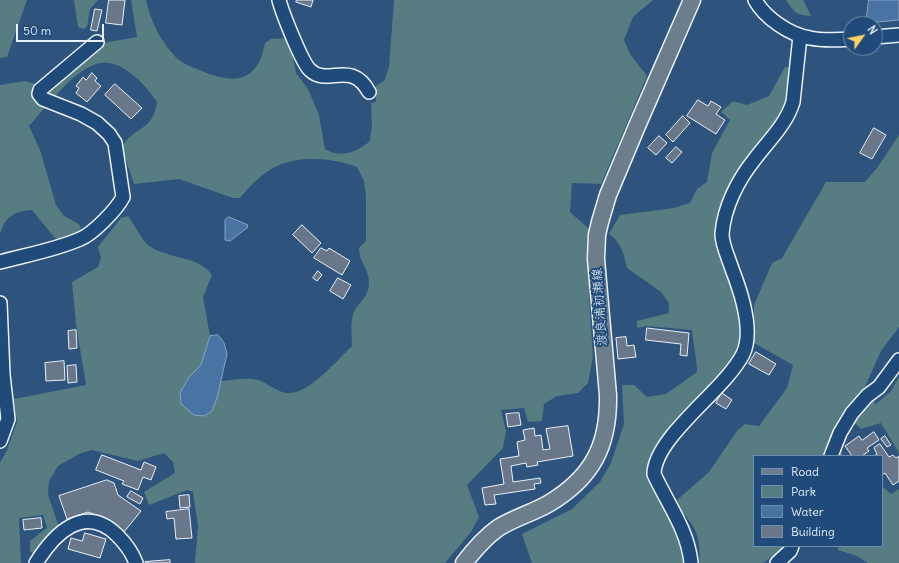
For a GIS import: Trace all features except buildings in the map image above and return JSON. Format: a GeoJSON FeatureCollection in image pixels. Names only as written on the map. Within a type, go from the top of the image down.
{"type":"FeatureCollection","features":[{"type":"Feature","properties":{"kind":"main road","name":"渡良浦初瀬線"},"geometry":{"type":"LineString","coordinates":[[464,563],[484,540],[498,528],[547,504],[578,481],[590,468],[606,436],[608,395],[596,259],[597,235],[608,195],[692,0]]}},
{"type":"Feature","properties":{"kind":"street"},"geometry":{"type":"LineString","coordinates":[[279,0],[289,27],[310,70],[319,75],[348,75],[358,77],[369,92]]}},
{"type":"Feature","properties":{"kind":"street"},"geometry":{"type":"LineString","coordinates":[[755,0],[772,19],[800,36],[811,39],[843,39]]}},
{"type":"Feature","properties":{"kind":"street"},"geometry":{"type":"LineString","coordinates":[[883,36],[899,35]]}},
{"type":"Feature","properties":{"kind":"street"},"geometry":{"type":"LineString","coordinates":[[691,563],[690,550],[682,529],[654,474],[654,464],[661,451],[679,428],[724,379],[742,356],[747,345],[748,331],[745,316],[722,236],[726,214],[736,188],[753,160],[772,138],[790,112],[793,102],[800,36]]}},
{"type":"Feature","properties":{"kind":"street"},"geometry":{"type":"LineString","coordinates":[[0,262],[81,239],[106,218],[123,197],[115,143],[109,134],[98,123],[81,114],[43,99],[39,94],[40,90],[97,42]]}},
{"type":"Feature","properties":{"kind":"street"},"geometry":{"type":"LineString","coordinates":[[0,304],[3,375],[8,419],[0,440]]}},
{"type":"Feature","properties":{"kind":"street"},"geometry":{"type":"LineString","coordinates":[[831,455],[840,433],[852,413],[867,396],[879,387],[899,360]]}},
{"type":"Feature","properties":{"kind":"street"},"geometry":{"type":"LineString","coordinates":[[36,563],[50,542],[57,535],[72,526],[89,521],[101,524],[113,532],[126,546],[136,563]]}},
{"type":"Feature","properties":{"kind":"street"},"geometry":{"type":"LineString","coordinates":[[777,563],[790,551],[792,547]]}},
{"type":"Feature","properties":{"kind":"green space"},"geometry":{"type":"Polygon","coordinates":[[[0,0],[27,0],[7,57],[0,58],[0,0]]]}},
{"type":"Feature","properties":{"kind":"green space"},"geometry":{"type":"Polygon","coordinates":[[[74,0],[98,0],[90,9],[87,27],[83,29],[78,27],[74,0]]]}},
{"type":"Feature","properties":{"kind":"green space"},"geometry":{"type":"Polygon","coordinates":[[[131,0],[146,0],[156,29],[168,48],[179,60],[194,68],[225,78],[235,79],[251,73],[257,66],[262,56],[265,43],[271,39],[287,38],[291,46],[296,73],[308,89],[319,115],[325,149],[337,154],[343,154],[354,151],[370,141],[372,125],[371,103],[376,102],[376,86],[384,81],[389,67],[394,0],[653,0],[633,17],[624,40],[630,54],[647,76],[601,184],[572,183],[570,212],[589,229],[589,297],[593,357],[588,383],[578,393],[557,396],[544,404],[542,421],[528,422],[524,408],[501,410],[506,431],[503,448],[467,485],[479,517],[471,532],[445,563],[195,563],[198,526],[193,492],[187,490],[149,505],[144,492],[175,473],[173,462],[164,453],[138,461],[91,450],[79,454],[58,466],[49,481],[48,495],[59,527],[33,553],[30,551],[30,541],[47,528],[43,515],[19,518],[21,563],[0,563],[0,463],[7,450],[17,422],[14,399],[86,385],[76,324],[72,282],[98,267],[101,258],[98,247],[121,218],[128,216],[147,244],[154,249],[199,264],[212,275],[203,297],[210,336],[201,365],[189,377],[217,398],[221,381],[254,379],[286,393],[295,392],[313,383],[352,346],[351,326],[353,315],[368,289],[369,278],[359,253],[359,248],[366,241],[366,196],[364,181],[357,167],[348,164],[316,159],[305,159],[284,163],[260,177],[240,198],[233,198],[179,179],[134,184],[122,148],[131,136],[147,124],[151,119],[155,112],[157,102],[139,80],[123,68],[114,64],[96,64],[78,74],[60,91],[29,126],[40,150],[56,205],[64,216],[81,227],[76,234],[58,240],[32,210],[20,212],[11,216],[5,223],[0,234],[0,85],[25,81],[48,87],[103,43],[137,37],[131,0]]]}},
{"type":"Feature","properties":{"kind":"green space"},"geometry":{"type":"Polygon","coordinates":[[[786,0],[803,0],[811,16],[799,14],[786,0]]]}},
{"type":"Feature","properties":{"kind":"green space"},"geometry":{"type":"Polygon","coordinates":[[[785,67],[792,68],[787,98],[781,117],[730,187],[724,197],[720,213],[743,323],[741,351],[654,455],[676,527],[684,563],[532,563],[522,534],[572,509],[600,482],[611,463],[624,424],[622,385],[634,385],[647,397],[666,394],[697,372],[692,330],[647,326],[637,328],[637,321],[669,313],[669,303],[661,292],[627,268],[619,245],[609,234],[620,215],[674,208],[690,203],[697,189],[707,182],[712,153],[730,120],[721,112],[733,101],[747,105],[769,96],[785,67]]]}},
{"type":"Feature","properties":{"kind":"green space"},"geometry":{"type":"Polygon","coordinates":[[[899,135],[899,327],[881,351],[864,389],[876,404],[891,391],[899,377],[899,453],[881,423],[861,429],[847,415],[835,430],[828,445],[842,453],[843,455],[753,455],[753,547],[785,547],[763,563],[699,563],[698,538],[691,523],[681,511],[677,500],[709,472],[737,431],[745,424],[759,426],[787,388],[793,365],[754,343],[754,305],[772,263],[782,258],[826,182],[865,182],[877,168],[899,135]]]}},
{"type":"Feature","properties":{"kind":"green space"},"geometry":{"type":"Polygon","coordinates":[[[883,487],[891,494],[899,489],[899,563],[868,563],[857,556],[838,550],[838,547],[883,547],[883,487]]]}},
{"type":"Feature","properties":{"kind":"water"},"geometry":{"type":"Polygon","coordinates":[[[869,0],[899,0],[899,20],[883,21],[883,16],[867,16],[869,0]]]}},
{"type":"Feature","properties":{"kind":"water"},"geometry":{"type":"Polygon","coordinates":[[[229,217],[248,225],[247,228],[230,241],[225,240],[225,220],[229,217]]]}},
{"type":"Feature","properties":{"kind":"water"},"geometry":{"type":"Polygon","coordinates":[[[218,335],[224,343],[227,354],[217,398],[212,411],[204,416],[194,415],[181,404],[180,393],[189,377],[201,365],[210,336],[218,335]]]}}]}
